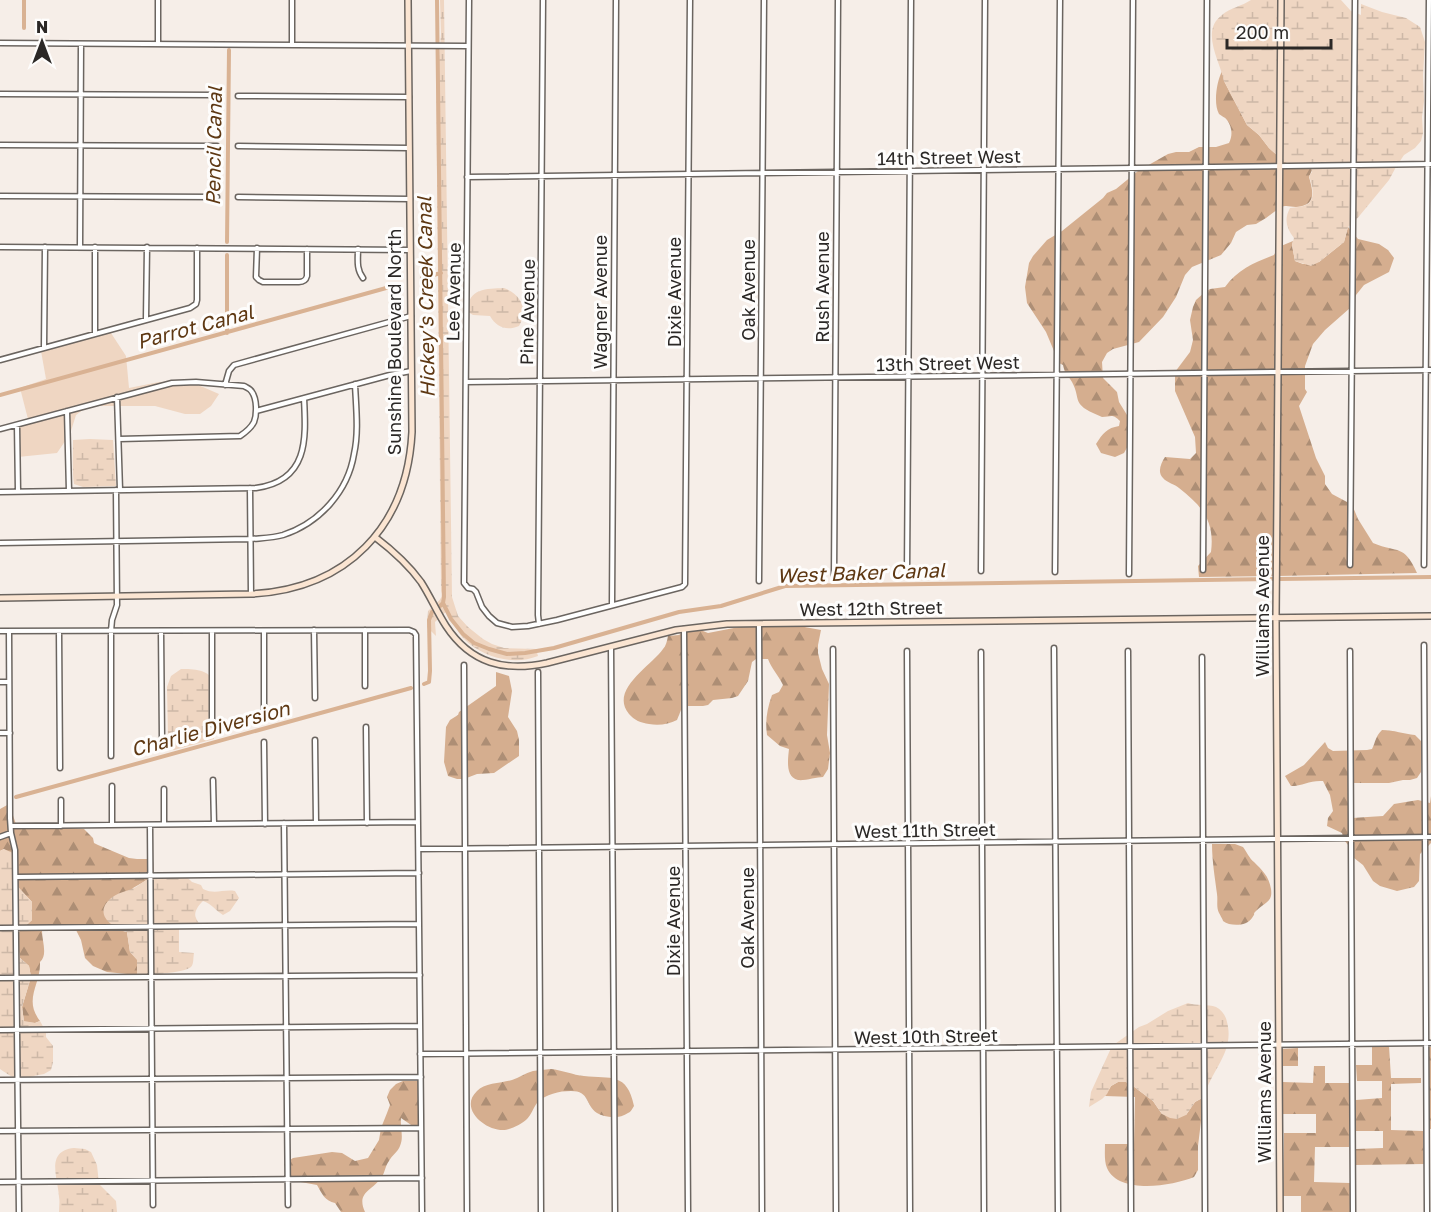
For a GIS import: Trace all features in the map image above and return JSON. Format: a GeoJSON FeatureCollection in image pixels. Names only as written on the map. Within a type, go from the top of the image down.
{"type":"FeatureCollection","features":[{"type":"Feature","properties":{"kind":"street"},"geometry":{"type":"LineString","coordinates":[[158,0],[158,44]]}},
{"type":"Feature","properties":{"kind":"street"},"geometry":{"type":"LineString","coordinates":[[292,0],[292,45]]}},
{"type":"Feature","properties":{"kind":"street","name":"Sunshine Boulevard North"},"geometry":{"type":"LineString","coordinates":[[0,598],[251,594],[286,591],[317,580],[345,565],[375,537],[399,498],[409,465],[412,432],[408,0]]}},
{"type":"Feature","properties":{"kind":"street","name":"Lee Avenue"},"geometry":{"type":"LineString","coordinates":[[469,0],[464,584],[476,592],[485,612],[497,623],[512,627],[539,624]]}},
{"type":"Feature","properties":{"kind":"street","name":"Pine Avenue"},"geometry":{"type":"LineString","coordinates":[[539,624],[543,0]]}},
{"type":"Feature","properties":{"kind":"street","name":"Wagner Avenue"},"geometry":{"type":"LineString","coordinates":[[612,605],[616,0]]}},
{"type":"Feature","properties":{"kind":"street","name":"Dixie Avenue"},"geometry":{"type":"LineString","coordinates":[[612,605],[682,587],[685,584],[690,0]]}},
{"type":"Feature","properties":{"kind":"street","name":"Oak Avenue"},"geometry":{"type":"LineString","coordinates":[[759,581],[764,0]]}},
{"type":"Feature","properties":{"kind":"street","name":"Rush Avenue"},"geometry":{"type":"LineString","coordinates":[[834,575],[838,0]]}},
{"type":"Feature","properties":{"kind":"street"},"geometry":{"type":"LineString","coordinates":[[907,574],[911,0]]}},
{"type":"Feature","properties":{"kind":"street"},"geometry":{"type":"LineString","coordinates":[[981,571],[986,0]]}},
{"type":"Feature","properties":{"kind":"street"},"geometry":{"type":"LineString","coordinates":[[1055,572],[1060,0]]}},
{"type":"Feature","properties":{"kind":"street"},"geometry":{"type":"LineString","coordinates":[[1129,574],[1133,0]]}},
{"type":"Feature","properties":{"kind":"street"},"geometry":{"type":"LineString","coordinates":[[1203,570],[1207,0]]}},
{"type":"Feature","properties":{"kind":"street","name":"Williams Avenue"},"geometry":{"type":"LineString","coordinates":[[1280,1212],[1276,618],[1281,0]]}},
{"type":"Feature","properties":{"kind":"street"},"geometry":{"type":"LineString","coordinates":[[1350,565],[1355,0]]}},
{"type":"Feature","properties":{"kind":"street"},"geometry":{"type":"LineString","coordinates":[[1424,565],[1428,370],[1429,0]]}},
{"type":"Feature","properties":{"kind":"street"},"geometry":{"type":"LineString","coordinates":[[0,43],[468,46]]}},
{"type":"Feature","properties":{"kind":"street"},"geometry":{"type":"LineString","coordinates":[[80,247],[81,44]]}},
{"type":"Feature","properties":{"kind":"street"},"geometry":{"type":"LineString","coordinates":[[0,94],[218,95]]}},
{"type":"Feature","properties":{"kind":"street"},"geometry":{"type":"LineString","coordinates":[[238,96],[408,97]]}},
{"type":"Feature","properties":{"kind":"street"},"geometry":{"type":"LineString","coordinates":[[0,145],[217,146]]}},
{"type":"Feature","properties":{"kind":"street"},"geometry":{"type":"LineString","coordinates":[[238,146],[409,148]]}},
{"type":"Feature","properties":{"kind":"street","name":"14th Street West"},"geometry":{"type":"LineString","coordinates":[[467,177],[1429,164]]}},
{"type":"Feature","properties":{"kind":"street"},"geometry":{"type":"LineString","coordinates":[[0,196],[217,197]]}},
{"type":"Feature","properties":{"kind":"street"},"geometry":{"type":"LineString","coordinates":[[238,197],[410,199]]}},
{"type":"Feature","properties":{"kind":"street"},"geometry":{"type":"LineString","coordinates":[[0,247],[410,250]]}},
{"type":"Feature","properties":{"kind":"street"},"geometry":{"type":"LineString","coordinates":[[44,348],[45,247]]}},
{"type":"Feature","properties":{"kind":"street"},"geometry":{"type":"LineString","coordinates":[[95,334],[96,247]]}},
{"type":"Feature","properties":{"kind":"street"},"geometry":{"type":"LineString","coordinates":[[146,320],[147,248]]}},
{"type":"Feature","properties":{"kind":"street"},"geometry":{"type":"LineString","coordinates":[[0,360],[190,308],[196,304],[197,300],[197,248]]}},
{"type":"Feature","properties":{"kind":"street"},"geometry":{"type":"LineString","coordinates":[[257,248],[256,277],[263,282],[303,282],[306,279],[308,249]]}},
{"type":"Feature","properties":{"kind":"street"},"geometry":{"type":"LineString","coordinates":[[358,249],[358,267],[363,278]]}},
{"type":"Feature","properties":{"kind":"street"},"geometry":{"type":"LineString","coordinates":[[225,385],[229,371],[234,365],[411,316]]}},
{"type":"Feature","properties":{"kind":"street"},"geometry":{"type":"LineString","coordinates":[[256,411],[411,370]]}},
{"type":"Feature","properties":{"kind":"street","name":"13th Street West"},"geometry":{"type":"LineString","coordinates":[[466,382],[1428,370]]}},
{"type":"Feature","properties":{"kind":"street"},"geometry":{"type":"LineString","coordinates":[[0,429],[172,383],[196,382],[243,386],[254,394],[255,420],[251,427],[236,437],[119,439]]}},
{"type":"Feature","properties":{"kind":"street"},"geometry":{"type":"LineString","coordinates":[[0,543],[251,539],[278,536],[298,529],[322,513],[339,493],[350,471],[356,447],[356,384]]}},
{"type":"Feature","properties":{"kind":"street"},"geometry":{"type":"LineString","coordinates":[[111,756],[111,631],[112,620],[117,609],[119,439],[117,397]]}},
{"type":"Feature","properties":{"kind":"street"},"geometry":{"type":"LineString","coordinates":[[0,492],[266,486],[281,480],[298,462],[305,440],[304,398]]}},
{"type":"Feature","properties":{"kind":"street"},"geometry":{"type":"LineString","coordinates":[[67,411],[69,491]]}},
{"type":"Feature","properties":{"kind":"street"},"geometry":{"type":"LineString","coordinates":[[17,425],[18,492]]}},
{"type":"Feature","properties":{"kind":"street"},"geometry":{"type":"LineString","coordinates":[[250,488],[251,594]]}},
{"type":"Feature","properties":{"kind":"street","name":"West 12th Street"},"geometry":{"type":"LineString","coordinates":[[375,537],[398,556],[416,576],[455,638],[471,652],[504,666],[528,666],[684,629],[716,625],[1431,616]]}},
{"type":"Feature","properties":{"kind":"street"},"geometry":{"type":"LineString","coordinates":[[539,624],[612,605]]}},
{"type":"Feature","properties":{"kind":"street","name":"Oak Avenue"},"geometry":{"type":"LineString","coordinates":[[759,624],[762,1212]]}},
{"type":"Feature","properties":{"kind":"street","name":"Dixie Avenue"},"geometry":{"type":"LineString","coordinates":[[684,629],[688,1212]]}},
{"type":"Feature","properties":{"kind":"street"},"geometry":{"type":"LineString","coordinates":[[314,630],[315,698]]}},
{"type":"Feature","properties":{"kind":"street"},"geometry":{"type":"LineString","coordinates":[[365,630],[365,686]]}},
{"type":"Feature","properties":{"kind":"street"},"geometry":{"type":"LineString","coordinates":[[0,631],[408,630],[414,632],[417,651],[422,1212]]}},
{"type":"Feature","properties":{"kind":"street"},"geometry":{"type":"LineString","coordinates":[[9,631],[11,833],[15,845],[16,877],[19,1212]]}},
{"type":"Feature","properties":{"kind":"street"},"geometry":{"type":"LineString","coordinates":[[59,631],[60,768]]}},
{"type":"Feature","properties":{"kind":"street"},"geometry":{"type":"LineString","coordinates":[[161,631],[162,739]]}},
{"type":"Feature","properties":{"kind":"street"},"geometry":{"type":"LineString","coordinates":[[212,631],[212,724]]}},
{"type":"Feature","properties":{"kind":"street"},"geometry":{"type":"LineString","coordinates":[[264,631],[264,713]]}},
{"type":"Feature","properties":{"kind":"street"},"geometry":{"type":"LineString","coordinates":[[1424,645],[1429,1043],[1427,1212]]}},
{"type":"Feature","properties":{"kind":"street"},"geometry":{"type":"LineString","coordinates":[[611,647],[615,1212]]}},
{"type":"Feature","properties":{"kind":"street"},"geometry":{"type":"LineString","coordinates":[[1054,648],[1058,1212]]}},
{"type":"Feature","properties":{"kind":"street"},"geometry":{"type":"LineString","coordinates":[[833,649],[836,1212]]}},
{"type":"Feature","properties":{"kind":"street"},"geometry":{"type":"LineString","coordinates":[[907,651],[910,1212]]}},
{"type":"Feature","properties":{"kind":"street"},"geometry":{"type":"LineString","coordinates":[[1128,651],[1131,1212]]}},
{"type":"Feature","properties":{"kind":"street"},"geometry":{"type":"LineString","coordinates":[[1350,651],[1353,1212]]}},
{"type":"Feature","properties":{"kind":"street"},"geometry":{"type":"LineString","coordinates":[[981,652],[984,1212]]}},
{"type":"Feature","properties":{"kind":"street"},"geometry":{"type":"LineString","coordinates":[[1202,657],[1205,1212]]}},
{"type":"Feature","properties":{"kind":"street"},"geometry":{"type":"LineString","coordinates":[[464,665],[467,1212]]}},
{"type":"Feature","properties":{"kind":"street"},"geometry":{"type":"LineString","coordinates":[[538,672],[541,1212]]}},
{"type":"Feature","properties":{"kind":"street"},"geometry":{"type":"LineString","coordinates":[[0,682],[9,682]]}},
{"type":"Feature","properties":{"kind":"street"},"geometry":{"type":"LineString","coordinates":[[366,727],[367,822]]}},
{"type":"Feature","properties":{"kind":"street"},"geometry":{"type":"LineString","coordinates":[[0,733],[10,733]]}},
{"type":"Feature","properties":{"kind":"street"},"geometry":{"type":"LineString","coordinates":[[315,740],[316,823]]}},
{"type":"Feature","properties":{"kind":"street"},"geometry":{"type":"LineString","coordinates":[[264,742],[265,824]]}},
{"type":"Feature","properties":{"kind":"street"},"geometry":{"type":"LineString","coordinates":[[213,780],[214,824]]}},
{"type":"Feature","properties":{"kind":"street"},"geometry":{"type":"LineString","coordinates":[[112,786],[112,825]]}},
{"type":"Feature","properties":{"kind":"street"},"geometry":{"type":"LineString","coordinates":[[164,789],[164,825]]}},
{"type":"Feature","properties":{"kind":"street"},"geometry":{"type":"LineString","coordinates":[[61,800],[62,825]]}},
{"type":"Feature","properties":{"kind":"street"},"geometry":{"type":"LineString","coordinates":[[11,826],[418,822]]}},
{"type":"Feature","properties":{"kind":"street"},"geometry":{"type":"LineString","coordinates":[[284,823],[288,1205]]}},
{"type":"Feature","properties":{"kind":"street"},"geometry":{"type":"LineString","coordinates":[[150,825],[153,1205]]}},
{"type":"Feature","properties":{"kind":"street"},"geometry":{"type":"LineString","coordinates":[[0,837],[11,833]]}},
{"type":"Feature","properties":{"kind":"street","name":"West 11th Street"},"geometry":{"type":"LineString","coordinates":[[419,849],[1431,837]]}},
{"type":"Feature","properties":{"kind":"street"},"geometry":{"type":"LineString","coordinates":[[16,877],[419,873]]}},
{"type":"Feature","properties":{"kind":"street"},"geometry":{"type":"LineString","coordinates":[[0,928],[419,924]]}},
{"type":"Feature","properties":{"kind":"street"},"geometry":{"type":"LineString","coordinates":[[0,978],[420,975]]}},
{"type":"Feature","properties":{"kind":"street"},"geometry":{"type":"LineString","coordinates":[[0,1030],[420,1026]]}},
{"type":"Feature","properties":{"kind":"street","name":"West 10th Street"},"geometry":{"type":"LineString","coordinates":[[420,1054],[1429,1043]]}},
{"type":"Feature","properties":{"kind":"street"},"geometry":{"type":"LineString","coordinates":[[0,1080],[421,1077]]}},
{"type":"Feature","properties":{"kind":"street"},"geometry":{"type":"LineString","coordinates":[[0,1131],[421,1128]]}},
{"type":"Feature","properties":{"kind":"street"},"geometry":{"type":"LineString","coordinates":[[0,1182],[422,1178]]}},
{"type":"Feature","properties":{"kind":"green space"},"geometry":{"type":"Polygon","coordinates":[[[440,0],[444,0],[452,597],[458,616],[468,627],[483,639],[504,648],[536,649],[538,656],[528,659],[508,660],[480,651],[464,639],[451,618],[446,612],[442,615],[435,604],[442,595],[436,78],[441,34],[440,0]]]}},
{"type":"Feature","properties":{"kind":"green space"},"geometry":{"type":"Polygon","coordinates":[[[1251,0],[1279,0],[1278,156],[1247,125],[1224,81],[1213,46],[1212,29],[1216,22],[1225,13],[1251,0]]]}},
{"type":"Feature","properties":{"kind":"green space"},"geometry":{"type":"Polygon","coordinates":[[[1283,0],[1341,0],[1351,11],[1361,15],[1361,4],[1406,18],[1420,27],[1425,42],[1421,141],[1404,155],[1389,180],[1348,227],[1344,242],[1311,266],[1295,261],[1292,245],[1294,238],[1287,223],[1290,208],[1306,205],[1312,199],[1313,192],[1309,176],[1312,172],[1311,167],[1282,161],[1283,0]]]}},
{"type":"Feature","properties":{"kind":"green space"},"geometry":{"type":"Polygon","coordinates":[[[1222,71],[1224,81],[1247,125],[1278,156],[1278,209],[1256,224],[1247,225],[1236,232],[1231,243],[1221,255],[1192,267],[1185,275],[1176,297],[1163,317],[1139,342],[1113,349],[1107,353],[1102,362],[1103,378],[1117,392],[1119,402],[1127,415],[1130,429],[1129,444],[1124,453],[1115,457],[1101,453],[1096,444],[1111,428],[1119,426],[1120,421],[1113,416],[1102,417],[1086,409],[1078,400],[1075,388],[1063,365],[1059,363],[1046,332],[1027,303],[1025,287],[1029,263],[1047,240],[1062,231],[1107,193],[1116,189],[1138,171],[1168,154],[1229,143],[1230,125],[1219,114],[1216,104],[1217,86],[1222,71]]]}},
{"type":"Feature","properties":{"kind":"green space"},"geometry":{"type":"Polygon","coordinates":[[[1282,161],[1311,167],[1309,177],[1312,197],[1307,204],[1281,207],[1282,161]]]}},
{"type":"Feature","properties":{"kind":"green space"},"geometry":{"type":"Polygon","coordinates":[[[1348,227],[1358,239],[1379,244],[1394,258],[1389,272],[1364,285],[1350,308],[1313,344],[1305,366],[1307,392],[1299,406],[1316,458],[1325,476],[1325,484],[1332,494],[1353,507],[1373,543],[1404,553],[1417,573],[1278,576],[1281,246],[1293,241],[1295,261],[1303,264],[1319,262],[1344,242],[1348,227]]]}},
{"type":"Feature","properties":{"kind":"green space"},"geometry":{"type":"Polygon","coordinates":[[[1277,249],[1275,576],[1199,577],[1198,566],[1211,552],[1209,523],[1194,501],[1165,480],[1160,473],[1165,457],[1190,459],[1196,453],[1195,437],[1175,391],[1175,372],[1190,352],[1193,340],[1190,320],[1196,300],[1210,289],[1225,287],[1241,271],[1274,255],[1277,249]]]}},
{"type":"Feature","properties":{"kind":"green space"},"geometry":{"type":"Polygon","coordinates":[[[504,288],[515,295],[522,304],[523,314],[519,326],[503,327],[490,316],[473,315],[468,312],[474,294],[484,290],[504,288]]]}},
{"type":"Feature","properties":{"kind":"green space"},"geometry":{"type":"Polygon","coordinates":[[[109,330],[126,356],[129,388],[159,382],[189,381],[219,394],[211,406],[200,414],[185,414],[155,406],[88,406],[76,415],[70,434],[57,453],[18,457],[14,430],[29,423],[20,388],[46,379],[41,351],[109,330]]]}},
{"type":"Feature","properties":{"kind":"green space"},"geometry":{"type":"Polygon","coordinates":[[[73,440],[113,440],[116,486],[83,487],[74,484],[73,440]]]}},
{"type":"Feature","properties":{"kind":"green space"},"geometry":{"type":"Polygon","coordinates":[[[433,606],[439,618],[435,622],[436,636],[427,627],[428,611],[433,606]]]}},
{"type":"Feature","properties":{"kind":"green space"},"geometry":{"type":"Polygon","coordinates":[[[799,626],[821,630],[818,653],[829,684],[827,735],[830,753],[828,769],[823,777],[801,780],[794,778],[788,767],[789,749],[780,746],[767,735],[766,720],[770,700],[783,685],[768,659],[756,659],[752,662],[748,681],[738,696],[713,700],[703,706],[684,706],[677,720],[671,723],[656,725],[640,722],[629,714],[624,705],[624,696],[628,687],[664,648],[668,636],[698,629],[708,633],[739,627],[799,626]]]}},
{"type":"Feature","properties":{"kind":"green space"},"geometry":{"type":"Polygon","coordinates":[[[181,669],[205,672],[212,678],[214,683],[214,739],[174,750],[168,737],[167,687],[171,676],[181,669]]]}},
{"type":"Feature","properties":{"kind":"green space"},"geometry":{"type":"Polygon","coordinates":[[[496,672],[509,676],[512,691],[508,717],[517,731],[519,756],[494,773],[477,774],[464,779],[448,776],[444,762],[446,727],[459,712],[496,686],[496,672]]]}},
{"type":"Feature","properties":{"kind":"green space"},"geometry":{"type":"Polygon","coordinates":[[[1382,730],[1415,735],[1421,741],[1421,772],[1417,778],[1410,780],[1389,783],[1351,783],[1352,818],[1383,816],[1394,804],[1418,800],[1430,803],[1431,796],[1431,843],[1420,854],[1419,881],[1414,887],[1397,891],[1380,886],[1373,881],[1363,865],[1354,858],[1353,851],[1344,840],[1342,833],[1327,826],[1328,818],[1333,811],[1330,795],[1323,781],[1291,786],[1285,776],[1304,765],[1325,742],[1333,751],[1372,749],[1382,730]]]}},
{"type":"Feature","properties":{"kind":"green space"},"geometry":{"type":"Polygon","coordinates":[[[9,804],[17,827],[20,829],[55,827],[84,829],[98,845],[129,858],[153,859],[154,876],[133,888],[114,926],[127,932],[130,952],[137,959],[137,975],[107,972],[93,966],[85,958],[81,940],[74,926],[42,925],[44,956],[40,962],[33,999],[35,1013],[40,1021],[35,1023],[24,1022],[22,1007],[31,977],[29,966],[20,958],[18,946],[19,932],[32,920],[32,902],[18,887],[16,876],[4,849],[0,851],[0,809],[9,804]]]}},
{"type":"Feature","properties":{"kind":"green space"},"geometry":{"type":"Polygon","coordinates":[[[1212,844],[1235,844],[1243,847],[1269,880],[1270,899],[1246,923],[1239,925],[1226,923],[1219,913],[1212,844]]]}},
{"type":"Feature","properties":{"kind":"green space"},"geometry":{"type":"Polygon","coordinates":[[[4,849],[15,854],[18,887],[32,902],[32,920],[19,932],[18,946],[20,958],[29,966],[31,977],[22,1007],[24,1021],[35,1023],[40,1021],[46,1037],[53,1046],[51,1070],[26,1078],[12,1076],[0,1069],[0,851],[4,849]]]}},
{"type":"Feature","properties":{"kind":"green space"},"geometry":{"type":"Polygon","coordinates":[[[185,875],[192,882],[201,885],[203,889],[211,892],[235,891],[239,898],[230,911],[223,915],[203,901],[195,913],[200,925],[179,926],[179,952],[194,953],[191,967],[174,972],[137,975],[137,960],[130,952],[127,932],[107,920],[104,915],[105,905],[115,895],[136,887],[152,877],[185,875]]]}},
{"type":"Feature","properties":{"kind":"green space"},"geometry":{"type":"Polygon","coordinates":[[[1188,1003],[1216,1007],[1226,1018],[1229,1033],[1225,1052],[1204,1097],[1195,1102],[1186,1115],[1177,1119],[1170,1118],[1162,1114],[1153,1101],[1133,1086],[1126,1082],[1118,1082],[1111,1086],[1102,1099],[1089,1107],[1091,1092],[1112,1046],[1139,1027],[1188,1003]]]}},
{"type":"Feature","properties":{"kind":"green space"},"geometry":{"type":"Polygon","coordinates":[[[1389,1046],[1391,1078],[1421,1078],[1421,1083],[1391,1084],[1391,1130],[1423,1131],[1424,1164],[1356,1165],[1356,1149],[1383,1148],[1383,1131],[1356,1131],[1356,1100],[1382,1098],[1382,1081],[1357,1081],[1356,1065],[1372,1065],[1372,1047],[1389,1046]]]}},
{"type":"Feature","properties":{"kind":"green space"},"geometry":{"type":"Polygon","coordinates":[[[1429,1047],[1431,1047],[1431,1129],[1429,1129],[1429,1047]]]}},
{"type":"Feature","properties":{"kind":"green space"},"geometry":{"type":"Polygon","coordinates":[[[1298,1048],[1298,1066],[1282,1066],[1282,1049],[1298,1048]]]}},
{"type":"Feature","properties":{"kind":"green space"},"geometry":{"type":"Polygon","coordinates":[[[1314,1066],[1325,1066],[1325,1083],[1350,1083],[1349,1147],[1315,1147],[1314,1182],[1350,1183],[1350,1212],[1301,1212],[1301,1196],[1283,1196],[1284,1133],[1316,1133],[1316,1114],[1283,1114],[1283,1082],[1313,1083],[1314,1066]]]}},
{"type":"Feature","properties":{"kind":"green space"},"geometry":{"type":"Polygon","coordinates":[[[551,1069],[616,1079],[627,1087],[634,1106],[625,1115],[608,1117],[593,1110],[581,1093],[557,1092],[541,1100],[522,1123],[503,1130],[488,1126],[472,1111],[472,1098],[480,1088],[512,1080],[533,1071],[551,1069]]]}},
{"type":"Feature","properties":{"kind":"green space"},"geometry":{"type":"Polygon","coordinates":[[[403,1081],[418,1081],[418,1085],[422,1087],[421,1129],[401,1118],[400,1146],[381,1178],[366,1192],[362,1200],[365,1212],[341,1212],[335,1203],[324,1197],[317,1185],[295,1181],[287,1174],[284,1164],[293,1158],[332,1152],[342,1153],[355,1161],[368,1158],[379,1140],[390,1105],[387,1097],[390,1090],[403,1081]]]}},
{"type":"Feature","properties":{"kind":"green space"},"geometry":{"type":"Polygon","coordinates":[[[1118,1082],[1126,1082],[1133,1086],[1153,1101],[1162,1114],[1186,1115],[1195,1102],[1204,1097],[1198,1146],[1198,1170],[1194,1177],[1173,1183],[1147,1186],[1134,1185],[1113,1177],[1106,1165],[1105,1144],[1134,1144],[1135,1097],[1105,1096],[1111,1086],[1118,1082]]]}},
{"type":"Feature","properties":{"kind":"green space"},"geometry":{"type":"Polygon","coordinates":[[[74,1148],[91,1152],[97,1165],[99,1184],[116,1201],[117,1212],[59,1212],[56,1160],[65,1150],[74,1148]]]}},
{"type":"Feature","properties":{"kind":"waterway"},"geometry":{"type":"LineString","coordinates":[[24,0],[24,28]]}},
{"type":"Feature","properties":{"kind":"waterway","name":"Hickey's Creek Canal"},"geometry":{"type":"LineString","coordinates":[[437,0],[444,597],[440,606]]}},
{"type":"Feature","properties":{"kind":"waterway","name":"Pencil Canal"},"geometry":{"type":"LineString","coordinates":[[227,242],[229,50]]}},
{"type":"Feature","properties":{"kind":"waterway","name":"Pencil Canal"},"geometry":{"type":"LineString","coordinates":[[227,255],[227,333]]}},
{"type":"Feature","properties":{"kind":"waterway","name":"Parrot Canal"},"geometry":{"type":"LineString","coordinates":[[422,278],[441,273]]}},
{"type":"Feature","properties":{"kind":"waterway","name":"Parrot Canal"},"geometry":{"type":"LineString","coordinates":[[0,395],[397,285]]}},
{"type":"Feature","properties":{"kind":"waterway","name":"West Baker Canal"},"geometry":{"type":"LineString","coordinates":[[1280,579],[1431,577]]}},
{"type":"Feature","properties":{"kind":"waterway","name":"West Baker Canal"},"geometry":{"type":"LineString","coordinates":[[443,603],[451,619],[474,643],[507,654],[554,648],[679,612],[721,606],[785,586],[1273,579]]}},
{"type":"Feature","properties":{"kind":"waterway","name":"Charlie Diversion"},"geometry":{"type":"LineString","coordinates":[[424,684],[429,682],[429,620],[432,612]]}},
{"type":"Feature","properties":{"kind":"waterway","name":"Charlie Diversion"},"geometry":{"type":"LineString","coordinates":[[16,797],[411,688]]}}]}
